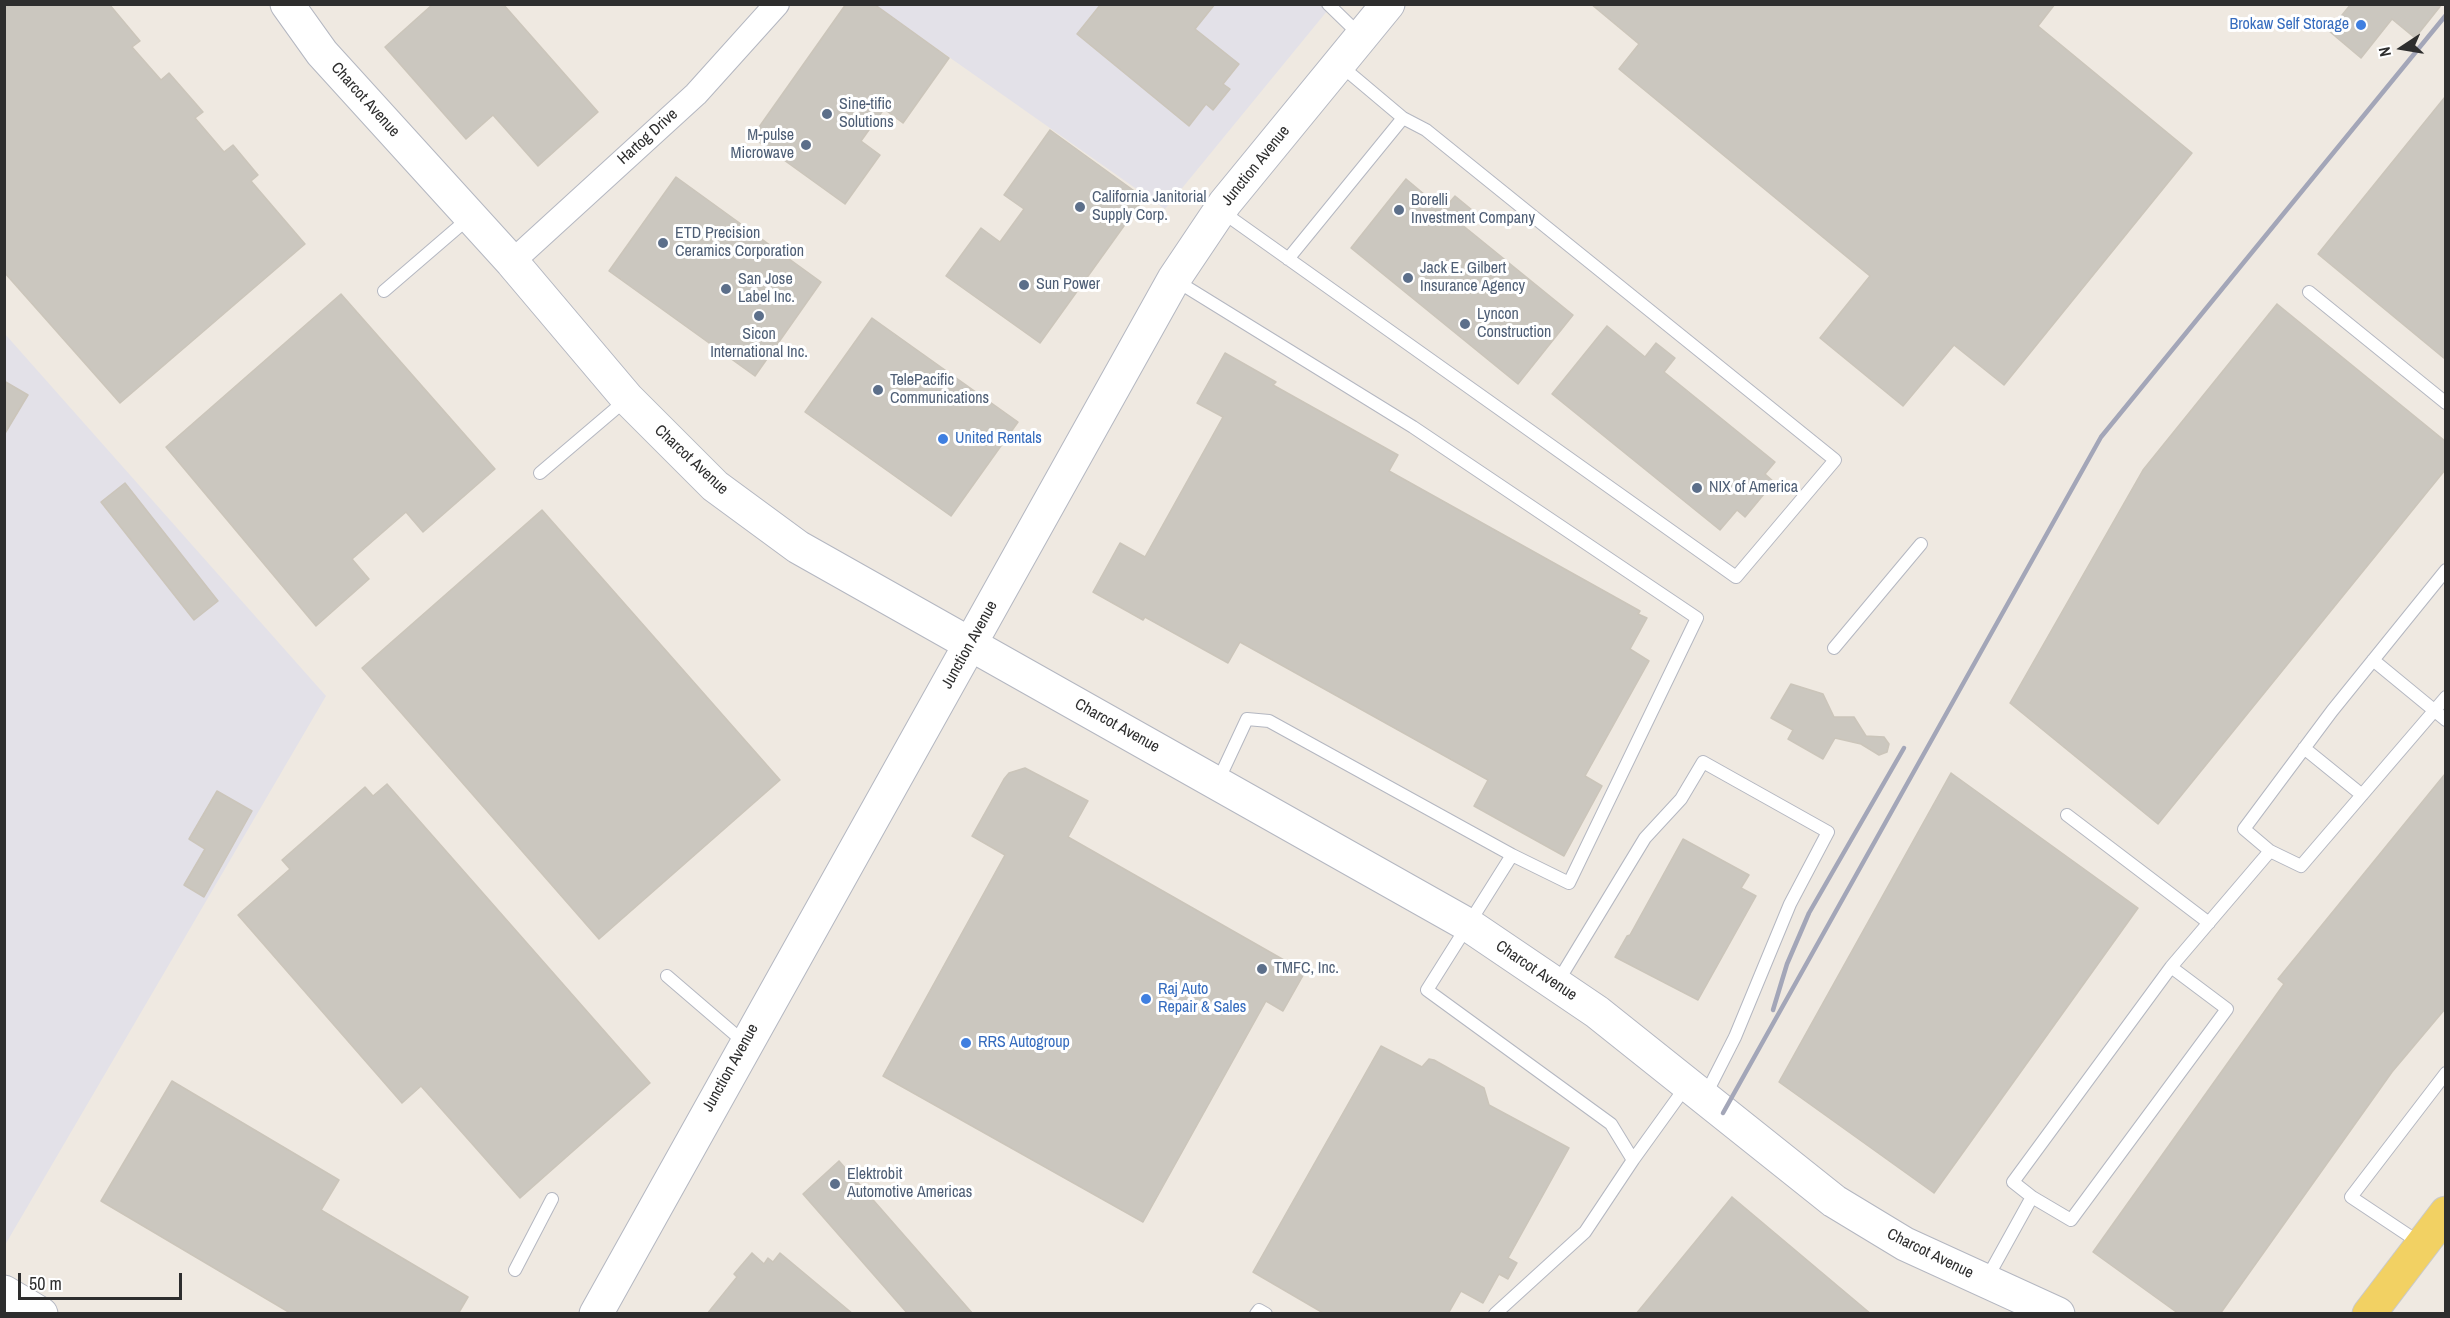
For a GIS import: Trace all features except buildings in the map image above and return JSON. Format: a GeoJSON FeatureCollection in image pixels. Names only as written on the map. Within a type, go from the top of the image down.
{"type":"FeatureCollection","features":[{"type":"Feature","properties":{"kind":"main road"},"geometry":{"type":"LineString","coordinates":[[2369,1314],[2445,1213]]}},
{"type":"Feature","properties":{"kind":"street","name":"Charcot Avenue"},"geometry":{"type":"LineString","coordinates":[[287,4],[320,51],[512,262],[627,398],[715,486],[798,547],[1470,926],[1557,983],[1834,1202],[1905,1244],[2058,1314]]}},
{"type":"Feature","properties":{"kind":"street","name":"Hartog Drive"},"geometry":{"type":"LineString","coordinates":[[512,262],[696,94],[777,4]]}},
{"type":"Feature","properties":{"kind":"street","name":"Junction Avenue"},"geometry":{"type":"LineString","coordinates":[[596,1314],[745,1043],[970,646],[1022,548],[1174,279],[1220,210],[1388,4]]}},
{"type":"Feature","properties":{"kind":"street"},"geometry":{"type":"LineString","coordinates":[[4,1292],[41,1314]]}},
{"type":"Feature","properties":{"kind":"lane"},"geometry":{"type":"LineString","coordinates":[[1328,4],[1362,37]]}},
{"type":"Feature","properties":{"kind":"lane"},"geometry":{"type":"LineString","coordinates":[[1220,210],[1736,577],[1835,460],[1426,130],[1403,118],[1339,65]]}},
{"type":"Feature","properties":{"kind":"lane"},"geometry":{"type":"LineString","coordinates":[[1288,259],[1403,118]]}},
{"type":"Feature","properties":{"kind":"lane"},"geometry":{"type":"LineString","coordinates":[[384,291],[471,217]]}},
{"type":"Feature","properties":{"kind":"lane"},"geometry":{"type":"LineString","coordinates":[[1174,279],[1413,427],[1697,618],[1569,884],[1269,722],[1247,719],[1217,782]]}},
{"type":"Feature","properties":{"kind":"lane"},"geometry":{"type":"LineString","coordinates":[[2309,292],[2445,403]]}},
{"type":"Feature","properties":{"kind":"lane"},"geometry":{"type":"LineString","coordinates":[[540,473],[627,398]]}},
{"type":"Feature","properties":{"kind":"lane"},"geometry":{"type":"LineString","coordinates":[[1834,648],[1921,544]]}},
{"type":"Feature","properties":{"kind":"lane"},"geometry":{"type":"LineString","coordinates":[[2445,570],[2304,748],[2244,829],[2270,851],[2301,866],[2445,697]]}},
{"type":"Feature","properties":{"kind":"lane"},"geometry":{"type":"LineString","coordinates":[[2373,660],[2445,720]]}},
{"type":"Feature","properties":{"kind":"lane"},"geometry":{"type":"LineString","coordinates":[[2304,748],[2362,795]]}},
{"type":"Feature","properties":{"kind":"lane"},"geometry":{"type":"LineString","coordinates":[[1495,1314],[1585,1232],[1633,1160],[1696,1091],[1735,1037],[1790,904],[1828,832],[1703,762],[1681,800],[1645,838],[1557,983]]}},
{"type":"Feature","properties":{"kind":"lane"},"geometry":{"type":"LineString","coordinates":[[2067,815],[2209,923]]}},
{"type":"Feature","properties":{"kind":"lane"},"geometry":{"type":"LineString","coordinates":[[2171,967],[2227,1009],[2071,1220],[2032,1197],[2013,1182],[2171,967],[2270,851]]}},
{"type":"Feature","properties":{"kind":"lane"},"geometry":{"type":"LineString","coordinates":[[1512,855],[1470,926],[1426,990],[1611,1124],[1633,1160]]}},
{"type":"Feature","properties":{"kind":"lane"},"geometry":{"type":"LineString","coordinates":[[667,976],[745,1043]]}},
{"type":"Feature","properties":{"kind":"lane"},"geometry":{"type":"LineString","coordinates":[[2422,1245],[2351,1197],[2445,1073]]}},
{"type":"Feature","properties":{"kind":"lane"},"geometry":{"type":"LineString","coordinates":[[1986,1281],[2032,1197]]}},
{"type":"Feature","properties":{"kind":"lane"},"geometry":{"type":"LineString","coordinates":[[515,1270],[552,1199]]}},
{"type":"Feature","properties":{"kind":"lane"},"geometry":{"type":"LineString","coordinates":[[1256,1314],[1259,1310],[1266,1314]]}},
{"type":"Feature","properties":{"kind":"shaded area"},"geometry":{"type":"Polygon","coordinates":[[[875,5],[1332,5],[1165,209],[875,5]]]}},
{"type":"Feature","properties":{"kind":"shaded area"},"geometry":{"type":"Polygon","coordinates":[[[5,334],[326,696],[5,1245],[5,334]]]}},
{"type":"Feature","properties":{"kind":"railway"},"geometry":{"type":"LineString","coordinates":[[1723,1113],[2101,437],[2446,15]]}},
{"type":"Feature","properties":{"kind":"railway"},"geometry":{"type":"LineString","coordinates":[[1773,1010],[1787,964],[1809,913],[1904,748]]}},
{"type":"Feature","properties":{"kind":"place","name":"Brokaw Self Storage"},"geometry":{"type":"Point","coordinates":[2361,25]}},
{"type":"Feature","properties":{"kind":"place","name":"Sine-tific Solutions"},"geometry":{"type":"Point","coordinates":[827,114]}},
{"type":"Feature","properties":{"kind":"place","name":"M-pulse Microwave"},"geometry":{"type":"Point","coordinates":[806,145]}},
{"type":"Feature","properties":{"kind":"place","name":"California Janitorial Supply Corp."},"geometry":{"type":"Point","coordinates":[1080,207]}},
{"type":"Feature","properties":{"kind":"place","name":"Borelli Investment Company"},"geometry":{"type":"Point","coordinates":[1399,210]}},
{"type":"Feature","properties":{"kind":"place","name":"ETD Precision Ceramics Corporation"},"geometry":{"type":"Point","coordinates":[663,243]}},
{"type":"Feature","properties":{"kind":"place","name":"Jack E. Gilbert Insurance Agency"},"geometry":{"type":"Point","coordinates":[1408,278]}},
{"type":"Feature","properties":{"kind":"place","name":"Sun Power"},"geometry":{"type":"Point","coordinates":[1024,285]}},
{"type":"Feature","properties":{"kind":"place","name":"San Jose Label Inc."},"geometry":{"type":"Point","coordinates":[726,289]}},
{"type":"Feature","properties":{"kind":"place","name":"Sicon International Inc."},"geometry":{"type":"Point","coordinates":[759,316]}},
{"type":"Feature","properties":{"kind":"place","name":"Lyncon Construction"},"geometry":{"type":"Point","coordinates":[1465,324]}},
{"type":"Feature","properties":{"kind":"place","name":"TelePacific Communications"},"geometry":{"type":"Point","coordinates":[878,390]}},
{"type":"Feature","properties":{"kind":"place","name":"United Rentals"},"geometry":{"type":"Point","coordinates":[943,439]}},
{"type":"Feature","properties":{"kind":"place","name":"NIX of America"},"geometry":{"type":"Point","coordinates":[1697,488]}},
{"type":"Feature","properties":{"kind":"place","name":"TMFC, Inc."},"geometry":{"type":"Point","coordinates":[1262,969]}},
{"type":"Feature","properties":{"kind":"place","name":"Raj Auto Repair & Sales"},"geometry":{"type":"Point","coordinates":[1146,999]}},
{"type":"Feature","properties":{"kind":"place","name":"RRS Autogroup"},"geometry":{"type":"Point","coordinates":[966,1043]}},
{"type":"Feature","properties":{"kind":"place","name":"Elektrobit Automotive Americas"},"geometry":{"type":"Point","coordinates":[835,1184]}}]}
